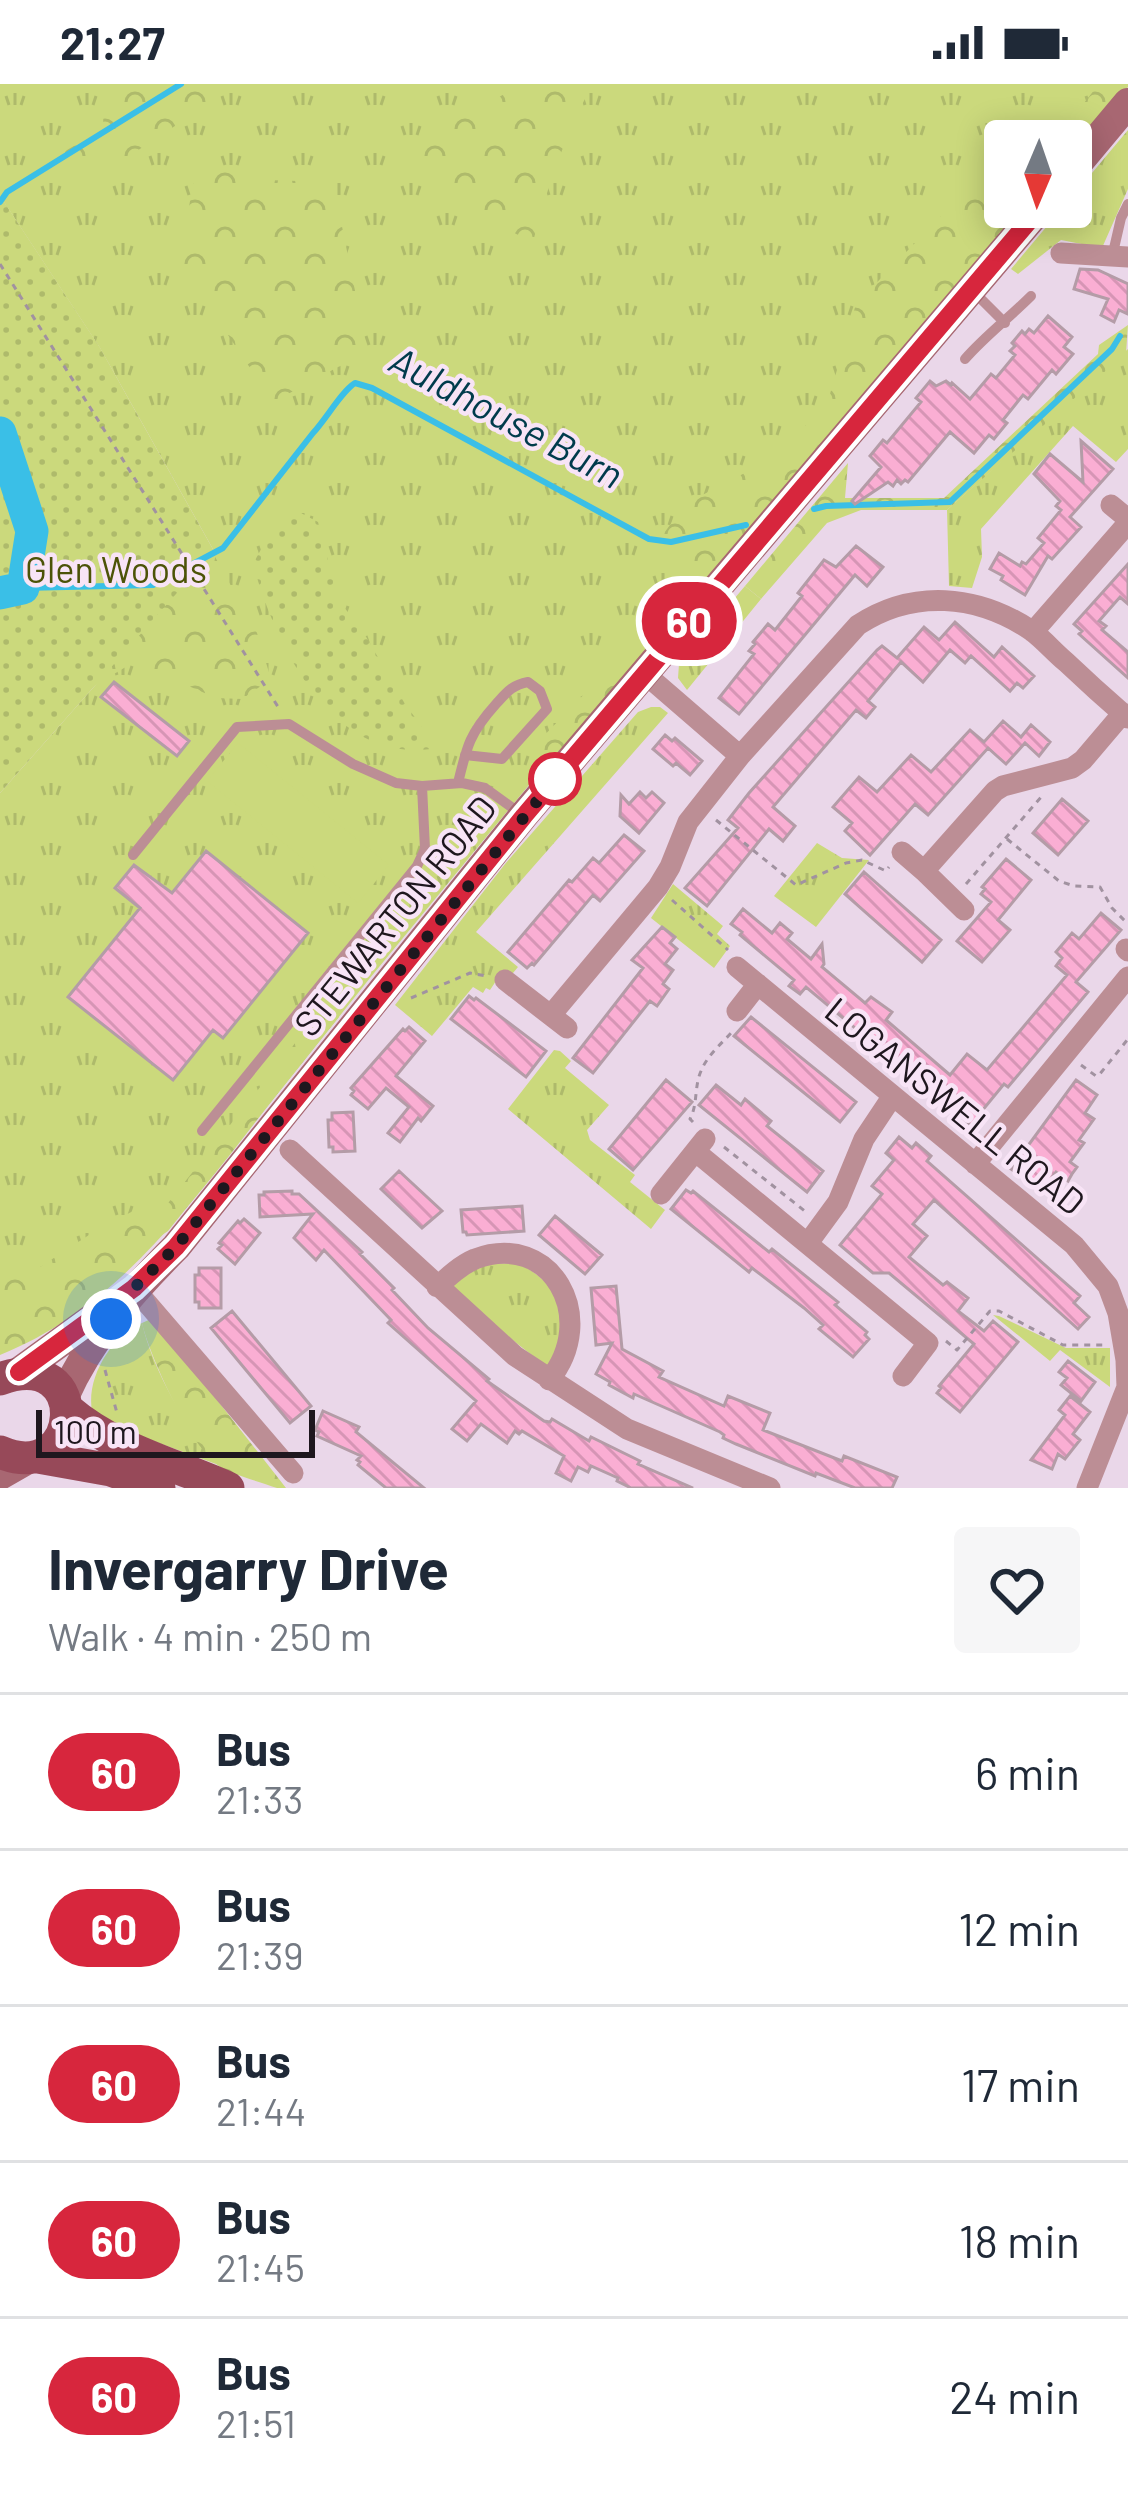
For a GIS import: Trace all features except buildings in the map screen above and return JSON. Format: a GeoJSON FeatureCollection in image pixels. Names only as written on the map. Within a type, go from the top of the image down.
{"type":"FeatureCollection","features":[{"type":"Feature","properties":{"kind":"main road"},"geometry":{"type":"LineString","coordinates":[[1092,146],[1128,103]]}},
{"type":"Feature","properties":{"kind":"main road","name":"STEWARTON ROAD"},"geometry":{"type":"LineString","coordinates":[[66,1403],[88,1350],[134,1288],[176,1247],[524,816],[1024,228]]}},
{"type":"Feature","properties":{"kind":"main road","name":"STEWARTON ROAD"},"geometry":{"type":"LineString","coordinates":[[9,1375],[134,1288]]}},
{"type":"Feature","properties":{"kind":"main road"},"geometry":{"type":"LineString","coordinates":[[9,1375],[33,1372],[46,1378],[89,1428],[228,1488]]}},
{"type":"Feature","properties":{"kind":"main road"},"geometry":{"type":"LineString","coordinates":[[16,1461],[58,1444],[66,1403]]}},
{"type":"Feature","properties":{"kind":"main road"},"geometry":{"type":"LineString","coordinates":[[16,1461],[111,1470],[159,1488]]}},
{"type":"Feature","properties":{"kind":"street"},"geometry":{"type":"LineString","coordinates":[[1061,254],[1120,257]]}},
{"type":"Feature","properties":{"kind":"street"},"geometry":{"type":"LineString","coordinates":[[1033,632],[1122,516]]}},
{"type":"Feature","properties":{"kind":"street"},"geometry":{"type":"LineString","coordinates":[[505,980],[559,1021],[658,887],[700,806],[842,640],[878,612],[900,604],[968,602],[1033,632],[1125,715],[1072,768],[995,791],[924,871]]}},
{"type":"Feature","properties":{"kind":"street"},"geometry":{"type":"LineString","coordinates":[[644,674],[740,756]]}},
{"type":"Feature","properties":{"kind":"street"},"geometry":{"type":"LineString","coordinates":[[902,852],[958,904]]}},
{"type":"Feature","properties":{"kind":"street","name":"LOGANSWELL ROAD"},"geometry":{"type":"LineString","coordinates":[[737,967],[1074,1245],[1108,1286],[1124,1343],[1127,1388],[1087,1488]]}},
{"type":"Feature","properties":{"kind":"street"},"geometry":{"type":"LineString","coordinates":[[975,1164],[1128,977]]}},
{"type":"Feature","properties":{"kind":"street"},"geometry":{"type":"LineString","coordinates":[[736,1011],[758,984]]}},
{"type":"Feature","properties":{"kind":"street"},"geometry":{"type":"LineString","coordinates":[[815,1233],[838,1202],[871,1127],[892,1097]]}},
{"type":"Feature","properties":{"kind":"street"},"geometry":{"type":"LineString","coordinates":[[661,1194],[708,1143],[815,1233],[928,1343],[903,1376]]}},
{"type":"Feature","properties":{"kind":"street"},"geometry":{"type":"LineString","coordinates":[[290,1150],[515,1357],[627,1429],[770,1488]]}},
{"type":"Feature","properties":{"kind":"street"},"geometry":{"type":"LineString","coordinates":[[437,1287],[460,1267],[485,1256],[528,1259],[549,1273],[567,1299],[572,1326],[566,1353],[549,1380]]}},
{"type":"Feature","properties":{"kind":"street"},"geometry":{"type":"LineString","coordinates":[[134,1288],[293,1473]]}},
{"type":"Feature","properties":{"kind":"lane"},"geometry":{"type":"LineString","coordinates":[[1120,257],[1121,218],[1128,203]]}},
{"type":"Feature","properties":{"kind":"lane"},"geometry":{"type":"LineString","coordinates":[[972,290],[1005,322]]}},
{"type":"Feature","properties":{"kind":"lane"},"geometry":{"type":"LineString","coordinates":[[965,359],[1031,296]]}},
{"type":"Feature","properties":{"kind":"lane"},"geometry":{"type":"LineString","coordinates":[[458,783],[465,755],[476,727],[514,684],[528,682],[540,691],[547,709],[502,759],[465,755]]}},
{"type":"Feature","properties":{"kind":"lane"},"geometry":{"type":"LineString","coordinates":[[134,855],[237,727],[289,724],[353,764],[396,783],[485,788],[524,816]]}},
{"type":"Feature","properties":{"kind":"lane"},"geometry":{"type":"LineString","coordinates":[[202,1131],[417,866],[425,849],[422,786]]}},
{"type":"Feature","properties":{"kind":"path"},"geometry":{"type":"LineString","coordinates":[[0,264],[289,724]]}},
{"type":"Feature","properties":{"kind":"path"},"geometry":{"type":"LineString","coordinates":[[958,904],[1052,784],[1052,774]]}},
{"type":"Feature","properties":{"kind":"path"},"geometry":{"type":"LineString","coordinates":[[700,806],[796,885],[862,860],[886,871],[902,852]]}},
{"type":"Feature","properties":{"kind":"path"},"geometry":{"type":"LineString","coordinates":[[1006,838],[1059,880],[1100,887],[1128,924]]}},
{"type":"Feature","properties":{"kind":"path"},"geometry":{"type":"LineString","coordinates":[[658,887],[730,952],[725,958],[737,967]]}},
{"type":"Feature","properties":{"kind":"path"},"geometry":{"type":"LineString","coordinates":[[384,988],[406,1000],[470,973],[505,980]]}},
{"type":"Feature","properties":{"kind":"path"},"geometry":{"type":"LineString","coordinates":[[736,1011],[742,1021],[699,1075],[690,1119],[708,1143],[815,1233]]}},
{"type":"Feature","properties":{"kind":"path"},"geometry":{"type":"LineString","coordinates":[[1065,1054],[1096,1076],[1128,1039]]}},
{"type":"Feature","properties":{"kind":"path"},"geometry":{"type":"LineString","coordinates":[[928,1343],[943,1338],[957,1350],[990,1311],[999,1311],[1064,1345],[1124,1343]]}},
{"type":"Feature","properties":{"kind":"green space"},"geometry":{"type":"Polygon","coordinates":[[[0,84],[1128,84],[1092,120],[984,120],[984,228],[988,228],[370,978],[168,1231],[0,1344],[0,793],[214,551],[100,348],[0,196],[0,84]]]}},
{"type":"Feature","properties":{"kind":"green space"},"geometry":{"type":"Polygon","coordinates":[[[111,84],[239,84],[123,160],[63,185],[55,157],[103,129],[104,93],[111,84]]]}},
{"type":"Feature","properties":{"kind":"green space"},"geometry":{"type":"Polygon","coordinates":[[[522,84],[593,84],[558,161],[533,242],[448,201],[412,147],[522,84]]]}},
{"type":"Feature","properties":{"kind":"green space"},"geometry":{"type":"Polygon","coordinates":[[[1099,84],[1128,84],[1092,129],[1092,120],[1071,120],[1099,84]]]}},
{"type":"Feature","properties":{"kind":"green space"},"geometry":{"type":"Polygon","coordinates":[[[1128,130],[1128,189],[1102,248],[1061,240],[1018,274],[1011,269],[1045,228],[1092,228],[1092,173],[1128,130]]]}},
{"type":"Feature","properties":{"kind":"green space"},"geometry":{"type":"Polygon","coordinates":[[[198,157],[264,180],[333,182],[368,355],[273,402],[179,262],[198,157]]]}},
{"type":"Feature","properties":{"kind":"green space"},"geometry":{"type":"Polygon","coordinates":[[[984,172],[984,228],[1008,228],[542,771],[534,746],[594,684],[672,586],[652,550],[685,504],[785,452],[830,394],[856,304],[984,172]]]}},
{"type":"Feature","properties":{"kind":"green space","name":"Glen Woods"},"geometry":{"type":"Polygon","coordinates":[[[0,196],[100,348],[257,633],[271,679],[242,699],[216,698],[134,662],[94,686],[0,792],[0,196]]]}},
{"type":"Feature","properties":{"kind":"green space","name":"Glen Woods"},"geometry":{"type":"Polygon","coordinates":[[[0,196],[100,348],[214,551],[0,793],[0,196]]]}},
{"type":"Feature","properties":{"kind":"green space"},"geometry":{"type":"Polygon","coordinates":[[[1128,325],[1126,353],[947,510],[861,510],[827,523],[761,599],[745,586],[848,463],[845,498],[944,498],[1098,354],[1099,345],[1128,325]]]}},
{"type":"Feature","properties":{"kind":"green space"},"geometry":{"type":"Polygon","coordinates":[[[1128,349],[1128,449],[1116,462],[1073,426],[981,529],[982,557],[972,588],[949,586],[947,510],[1128,349]]]}},
{"type":"Feature","properties":{"kind":"green space"},"geometry":{"type":"Polygon","coordinates":[[[299,512],[318,522],[338,599],[428,735],[431,749],[396,748],[364,737],[337,718],[293,661],[253,564],[274,525],[299,512]]]}},
{"type":"Feature","properties":{"kind":"green space"},"geometry":{"type":"Polygon","coordinates":[[[745,586],[761,599],[687,690],[678,678],[679,664],[745,586]]]}},
{"type":"Feature","properties":{"kind":"green space"},"geometry":{"type":"Polygon","coordinates":[[[651,707],[668,713],[476,932],[518,967],[513,973],[502,972],[490,990],[483,993],[473,987],[432,1036],[395,1005],[505,864],[638,712],[651,707]]]}},
{"type":"Feature","properties":{"kind":"green space"},"geometry":{"type":"Polygon","coordinates":[[[238,743],[389,865],[358,903],[207,781],[238,743]]]}},
{"type":"Feature","properties":{"kind":"green space"},"geometry":{"type":"Polygon","coordinates":[[[817,843],[842,858],[869,860],[816,927],[774,896],[817,843]]]}},
{"type":"Feature","properties":{"kind":"green space"},"geometry":{"type":"Polygon","coordinates":[[[673,884],[723,926],[717,934],[730,946],[714,968],[651,918],[673,884]]]}},
{"type":"Feature","properties":{"kind":"green space"},"geometry":{"type":"Polygon","coordinates":[[[323,1008],[339,1017],[154,1244],[69,1318],[0,1355],[0,1277],[37,1269],[133,1211],[153,1222],[323,1008]]]}},
{"type":"Feature","properties":{"kind":"green space"},"geometry":{"type":"Polygon","coordinates":[[[554,1050],[571,1061],[565,1068],[609,1105],[587,1130],[590,1140],[635,1175],[630,1182],[665,1210],[651,1229],[508,1109],[554,1050]]]}},
{"type":"Feature","properties":{"kind":"green space"},"geometry":{"type":"Polygon","coordinates":[[[517,1263],[545,1281],[563,1310],[565,1336],[547,1367],[450,1284],[480,1264],[517,1263]]]}},
{"type":"Feature","properties":{"kind":"green space"},"geometry":{"type":"Polygon","coordinates":[[[993,1315],[1066,1348],[1110,1348],[1110,1387],[1060,1350],[1050,1361],[993,1315]]]}},
{"type":"Feature","properties":{"kind":"green space"},"geometry":{"type":"Polygon","coordinates":[[[153,1318],[286,1488],[229,1471],[206,1454],[153,1356],[142,1323],[153,1318]]]}},
{"type":"Feature","properties":{"kind":"green space"},"geometry":{"type":"Polygon","coordinates":[[[142,1323],[172,1397],[216,1464],[137,1435],[92,1411],[93,1385],[103,1360],[120,1338],[142,1323]]]}},
{"type":"Feature","properties":{"kind":"waterway"},"geometry":{"type":"LineString","coordinates":[[0,202],[7,192],[181,84]]}},
{"type":"Feature","properties":{"kind":"waterway","name":"Auldhouse Burn"},"geometry":{"type":"LineString","coordinates":[[814,509],[950,502],[1112,349],[1120,336]]}},
{"type":"Feature","properties":{"kind":"waterway","name":"Auldhouse Burn"},"geometry":{"type":"LineString","coordinates":[[23,588],[153,585],[223,548],[355,383],[649,539],[671,542],[746,525]]}},
{"type":"Feature","properties":{"kind":"waterway","name":"Auldhouse Burn"},"geometry":{"type":"LineString","coordinates":[[0,433],[32,531],[23,588],[0,593]]}},
{"type":"Feature","properties":{"kind":"bus line","name":"60"},"geometry":{"type":"LineString","coordinates":[[19,1372],[134,1288],[176,1247],[524,816],[1023,228]]}},
{"type":"Feature","properties":{"kind":"route"},"geometry":{"type":"LineString","coordinates":[[111,1319],[134,1288],[176,1247],[555,779]]}}]}
